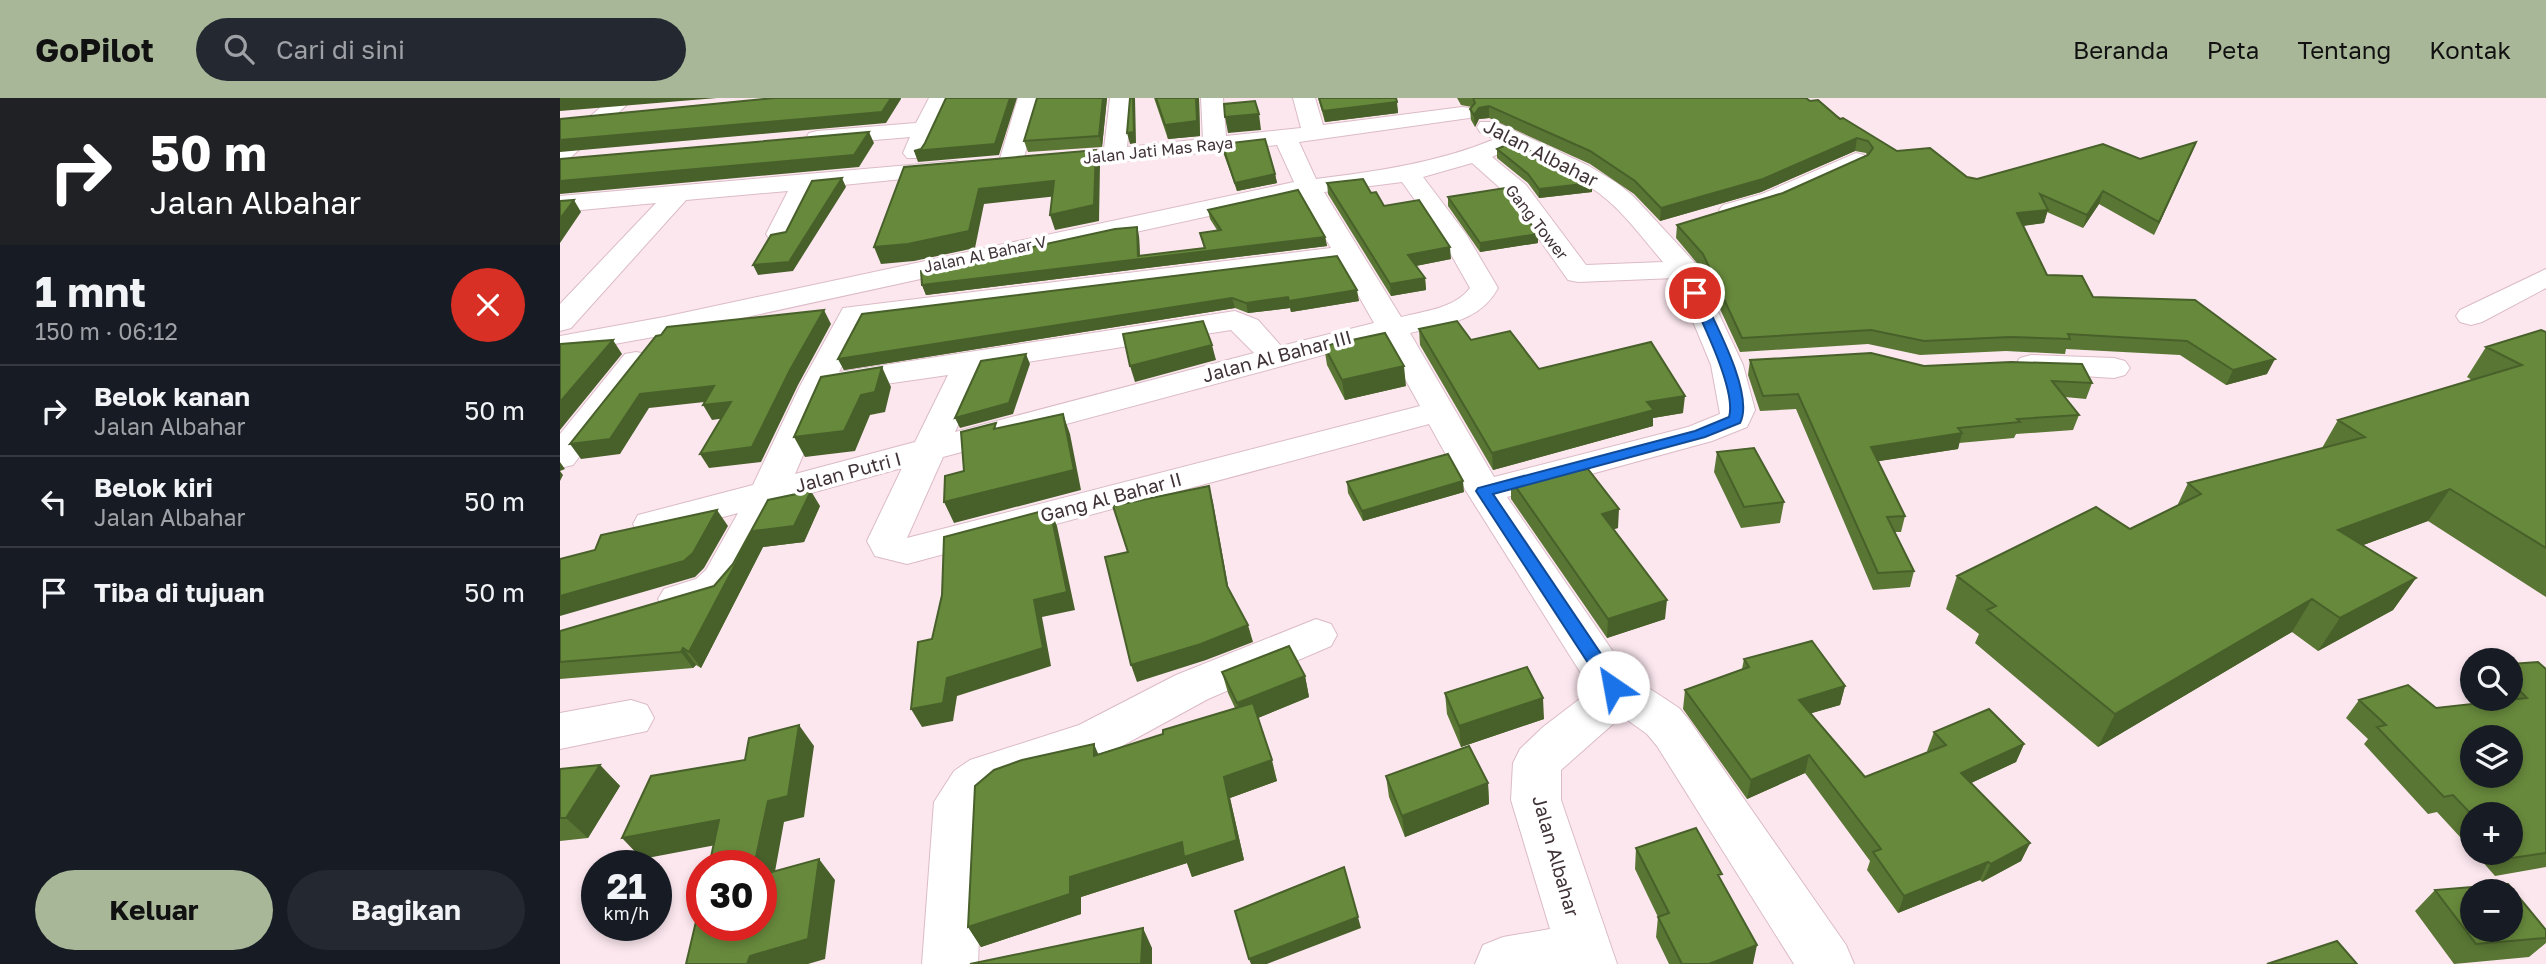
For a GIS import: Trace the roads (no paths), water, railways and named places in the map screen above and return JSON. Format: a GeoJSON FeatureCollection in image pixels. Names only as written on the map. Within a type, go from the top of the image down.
{"type":"FeatureCollection","features":[{"type":"Feature","properties":{"kind":"street"},"geometry":{"type":"LineString","coordinates":[[908,171],[924,129],[940,98]]}},
{"type":"Feature","properties":{"kind":"street"},"geometry":{"type":"LineString","coordinates":[[1010,165],[1029,98]]}},
{"type":"Feature","properties":{"kind":"street"},"geometry":{"type":"LineString","coordinates":[[1115,155],[1121,98]]}},
{"type":"Feature","properties":{"kind":"street"},"geometry":{"type":"LineString","coordinates":[[1212,98],[1215,144]]}},
{"type":"Feature","properties":{"kind":"street"},"geometry":{"type":"LineString","coordinates":[[1304,98],[1314,133]]}},
{"type":"Feature","properties":{"kind":"street","name":"Jalan Jati Mas Raya"},"geometry":{"type":"LineString","coordinates":[[560,204],[908,171],[1010,165],[1285,137],[1314,133],[1405,109],[1453,105]]}},
{"type":"Feature","properties":{"kind":"street","name":"Jalan Albahar"},"geometry":{"type":"LineString","coordinates":[[1453,105],[1511,140],[1581,171],[1665,230],[1740,364],[1735,420],[1700,434],[1484,491]]}},
{"type":"Feature","properties":{"kind":"street"},"geometry":{"type":"LineString","coordinates":[[560,155],[603,117],[627,106]]}},
{"type":"Feature","properties":{"kind":"street"},"geometry":{"type":"LineString","coordinates":[[571,120],[603,117]]}},
{"type":"Feature","properties":{"kind":"street"},"geometry":{"type":"LineString","coordinates":[[789,141],[924,129]]}},
{"type":"Feature","properties":{"kind":"street"},"geometry":{"type":"LineString","coordinates":[[1285,137],[1308,187],[1391,326],[1437,412],[1484,491],[1613,687],[1663,721],[1673,733],[1826,964]]}},
{"type":"Feature","properties":{"kind":"street","name":"Jalan Al Bahar V"},"geometry":{"type":"LineString","coordinates":[[560,345],[664,326],[907,271],[1308,187],[1408,174],[1476,155],[1511,140]]}},
{"type":"Feature","properties":{"kind":"street","name":"Gang Tower"},"geometry":{"type":"LineString","coordinates":[[1476,155],[1517,190],[1578,274],[1685,269]]}},
{"type":"Feature","properties":{"kind":"street"},"geometry":{"type":"LineString","coordinates":[[560,162],[587,159]]}},
{"type":"Feature","properties":{"kind":"street"},"geometry":{"type":"LineString","coordinates":[[1715,215],[1771,198],[1856,160]]}},
{"type":"Feature","properties":{"kind":"street","name":"Jalan Al Bahar III"},"geometry":{"type":"LineString","coordinates":[[929,450],[1391,326],[1454,313],[1479,298],[1484,288],[1453,234],[1408,174]]}},
{"type":"Feature","properties":{"kind":"street"},"geometry":{"type":"LineString","coordinates":[[779,234],[805,180]]}},
{"type":"Feature","properties":{"kind":"street"},"geometry":{"type":"LineString","coordinates":[[560,321],[680,192]]}},
{"type":"Feature","properties":{"kind":"street"},"geometry":{"type":"LineString","coordinates":[[650,608],[701,593],[715,586],[721,579],[768,493],[851,315],[863,311],[1347,254]]}},
{"type":"Feature","properties":{"kind":"street"},"geometry":{"type":"LineString","coordinates":[[2470,316],[2546,277]]}},
{"type":"Feature","properties":{"kind":"street"},"geometry":{"type":"LineString","coordinates":[[816,386],[1235,320],[1247,326],[1273,357]]}},
{"type":"Feature","properties":{"kind":"street"},"geometry":{"type":"LineString","coordinates":[[560,457],[664,326]]}},
{"type":"Feature","properties":{"kind":"street"},"geometry":{"type":"LineString","coordinates":[[929,450],[970,363]]}},
{"type":"Feature","properties":{"kind":"street"},"geometry":{"type":"LineString","coordinates":[[2006,364],[2114,368]]}},
{"type":"Feature","properties":{"kind":"street","name":"Gang Al Bahar II"},"geometry":{"type":"LineString","coordinates":[[929,450],[886,541],[889,547],[898,551],[907,551],[1437,412]]}},
{"type":"Feature","properties":{"kind":"street","name":"Jalan Putri I"},"geometry":{"type":"LineString","coordinates":[[652,524],[929,450]]}},
{"type":"Feature","properties":{"kind":"street"},"geometry":{"type":"LineString","coordinates":[[950,964],[959,802],[964,791],[973,782],[987,774],[1094,739],[1192,687],[1317,635]]}},
{"type":"Feature","properties":{"kind":"street","name":"Jalan Albahar"},"geometry":{"type":"LineString","coordinates":[[1586,956],[1536,800],[1537,763],[1560,740],[1597,711],[1613,687]]}},
{"type":"Feature","properties":{"kind":"street"},"geometry":{"type":"LineString","coordinates":[[560,731],[631,718]]}},
{"type":"Feature","properties":{"kind":"street"},"geometry":{"type":"LineString","coordinates":[[1503,964],[1586,956]]}}]}
